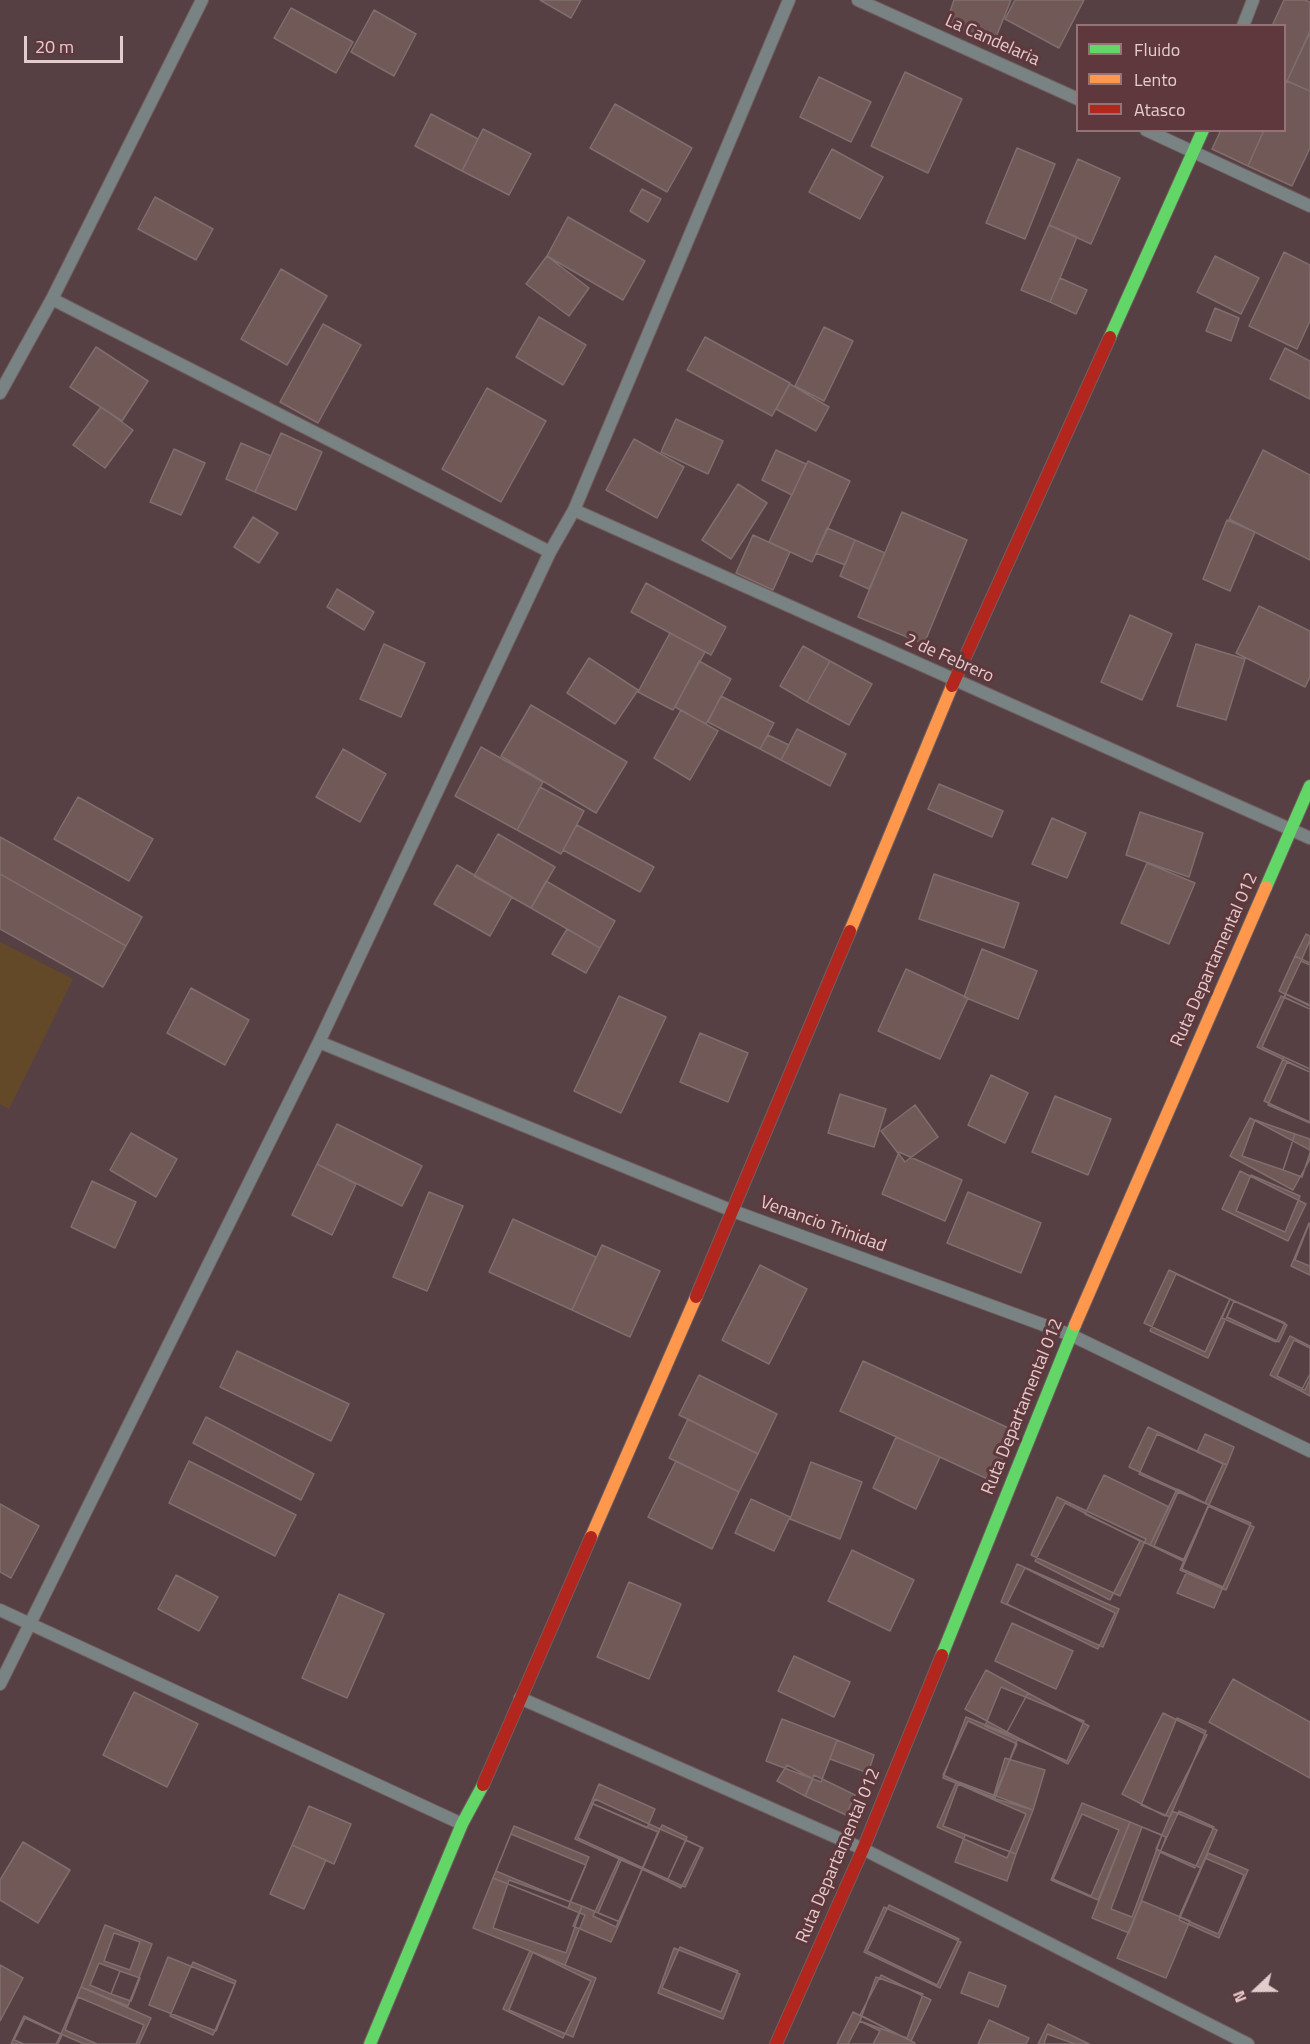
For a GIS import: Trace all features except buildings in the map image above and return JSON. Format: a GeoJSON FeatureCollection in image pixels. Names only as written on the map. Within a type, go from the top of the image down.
{"type":"FeatureCollection","features":[{"type":"Feature","properties":{"kind":"street"},"geometry":{"type":"LineString","coordinates":[[0,393],[52,299],[202,0]]}},
{"type":"Feature","properties":{"kind":"street"},"geometry":{"type":"LineString","coordinates":[[0,1684],[319,1042],[550,552],[574,510],[789,0]]}},
{"type":"Feature","properties":{"kind":"street","name":"La Candelaria"},"geometry":{"type":"LineString","coordinates":[[858,0],[1076,99]]}},
{"type":"Feature","properties":{"kind":"street"},"geometry":{"type":"LineString","coordinates":[[1245,24],[1253,0]]}},
{"type":"Feature","properties":{"kind":"street"},"geometry":{"type":"LineString","coordinates":[[1150,132],[1310,206]]}},
{"type":"Feature","properties":{"kind":"street"},"geometry":{"type":"LineString","coordinates":[[370,2044],[462,1824],[491,1769],[733,1211],[954,681],[1202,132]]}},
{"type":"Feature","properties":{"kind":"street"},"geometry":{"type":"LineString","coordinates":[[52,299],[550,552]]}},
{"type":"Feature","properties":{"kind":"street","name":"2 de Febrero"},"geometry":{"type":"LineString","coordinates":[[574,510],[1310,838]]}},
{"type":"Feature","properties":{"kind":"street","name":"Ruta Departamental 012"},"geometry":{"type":"LineString","coordinates":[[776,2044],[863,1850],[1071,1335],[1310,786]]}},
{"type":"Feature","properties":{"kind":"street","name":"Venancio Trinidad"},"geometry":{"type":"LineString","coordinates":[[319,1042],[733,1211],[1071,1335],[1310,1451]]}},
{"type":"Feature","properties":{"kind":"street"},"geometry":{"type":"LineString","coordinates":[[0,1610],[462,1824]]}},
{"type":"Feature","properties":{"kind":"street"},"geometry":{"type":"LineString","coordinates":[[520,1698],[863,1850],[1248,2044]]}},
{"type":"Feature","properties":{"kind":"shaded area"},"geometry":{"type":"Polygon","coordinates":[[[0,942],[73,979],[9,1109],[0,1104],[0,942]]]}},
{"type":"Feature","properties":{"kind":"traffic: fast"},"geometry":{"type":"LineString","coordinates":[[1110,337],[1202,132]]}},
{"type":"Feature","properties":{"kind":"traffic: fast"},"geometry":{"type":"LineString","coordinates":[[1266,887],[1310,786]]}},
{"type":"Feature","properties":{"kind":"traffic: fast"},"geometry":{"type":"LineString","coordinates":[[942,1655],[1075,1325]]}},
{"type":"Feature","properties":{"kind":"traffic: fast"},"geometry":{"type":"LineString","coordinates":[[370,2044],[462,1824],[483,1785]]}},
{"type":"Feature","properties":{"kind":"traffic: slow"},"geometry":{"type":"LineString","coordinates":[[850,931],[952,686]]}},
{"type":"Feature","properties":{"kind":"traffic: slow"},"geometry":{"type":"LineString","coordinates":[[1075,1325],[1266,887]]}},
{"type":"Feature","properties":{"kind":"traffic: slow"},"geometry":{"type":"LineString","coordinates":[[591,1537],[696,1297]]}},
{"type":"Feature","properties":{"kind":"traffic: jam"},"geometry":{"type":"LineString","coordinates":[[952,686],[1110,337]]}},
{"type":"Feature","properties":{"kind":"traffic: jam"},"geometry":{"type":"LineString","coordinates":[[696,1297],[850,931]]}},
{"type":"Feature","properties":{"kind":"traffic: jam"},"geometry":{"type":"LineString","coordinates":[[483,1785],[591,1537]]}},
{"type":"Feature","properties":{"kind":"traffic: jam"},"geometry":{"type":"LineString","coordinates":[[776,2044],[863,1849],[942,1655]]}}]}
